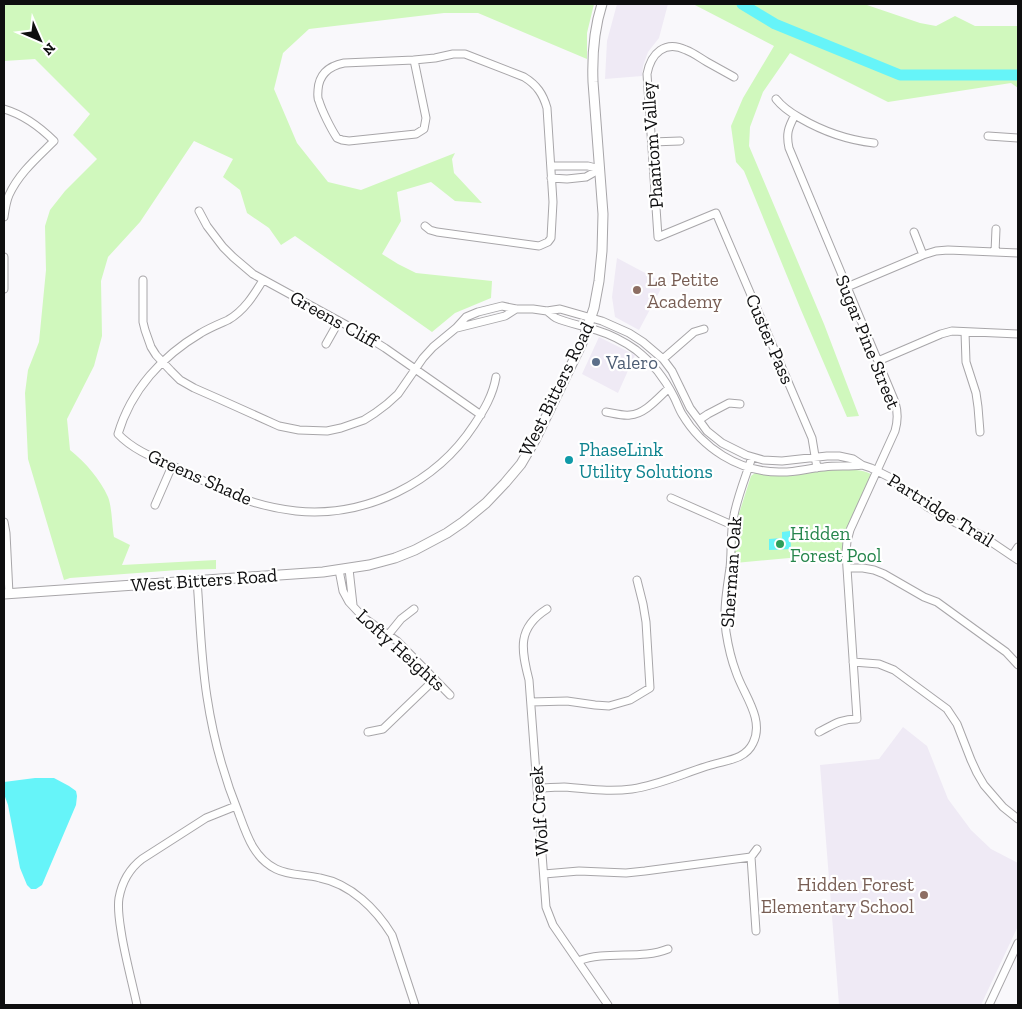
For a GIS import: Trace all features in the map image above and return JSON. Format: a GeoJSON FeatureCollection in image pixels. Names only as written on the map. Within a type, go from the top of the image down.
{"type":"FeatureCollection","features":[{"type":"Feature","properties":{"kind":"main road","name":"West Bitters Road"},"geometry":{"type":"LineString","coordinates":[[6,594],[344,570],[369,566],[415,550],[447,533],[486,503],[521,464],[535,440],[582,343],[591,318],[599,281],[602,252],[600,169],[593,60],[595,35],[602,4]]}},
{"type":"Feature","properties":{"kind":"street","name":"Phantom Valley"},"geometry":{"type":"LineString","coordinates":[[716,213],[658,237],[647,74],[652,58],[657,52],[666,48],[676,47],[686,50],[734,77]]}},
{"type":"Feature","properties":{"kind":"street"},"geometry":{"type":"LineString","coordinates":[[414,60],[426,118],[424,129],[416,134],[349,141],[337,138],[318,100],[318,84],[328,69],[344,63],[414,60],[452,54],[465,54],[524,77],[532,82],[541,92],[547,108],[551,166],[553,202],[550,238],[544,245],[539,246],[437,232],[424,226]]}},
{"type":"Feature","properties":{"kind":"street"},"geometry":{"type":"LineString","coordinates":[[776,99],[782,107],[826,132],[856,141],[874,143]]}},
{"type":"Feature","properties":{"kind":"street"},"geometry":{"type":"LineString","coordinates":[[4,109],[39,126],[54,141],[26,168],[6,195],[4,218]]}},
{"type":"Feature","properties":{"kind":"street","name":"Sugar Pine Street"},"geometry":{"type":"LineString","coordinates":[[796,115],[789,126],[787,137],[789,148],[898,412],[895,431],[850,530],[847,541],[847,568],[857,719],[832,724],[819,732]]}},
{"type":"Feature","properties":{"kind":"street"},"geometry":{"type":"LineString","coordinates":[[988,136],[1018,138]]}},
{"type":"Feature","properties":{"kind":"street"},"geometry":{"type":"LineString","coordinates":[[652,142],[680,141]]}},
{"type":"Feature","properties":{"kind":"street"},"geometry":{"type":"LineString","coordinates":[[551,166],[588,166],[600,169]]}},
{"type":"Feature","properties":{"kind":"street"},"geometry":{"type":"LineString","coordinates":[[551,178],[586,177],[600,169]]}},
{"type":"Feature","properties":{"kind":"street","name":"Greens Cliff"},"geometry":{"type":"LineString","coordinates":[[199,212],[223,247],[243,266],[263,280],[361,332],[481,415]]}},
{"type":"Feature","properties":{"kind":"street","name":"Custer Pass"},"geometry":{"type":"LineString","coordinates":[[716,213],[812,438],[817,468]]}},
{"type":"Feature","properties":{"kind":"street"},"geometry":{"type":"LineString","coordinates":[[995,252],[996,229]]}},
{"type":"Feature","properties":{"kind":"street"},"geometry":{"type":"LineString","coordinates":[[914,232],[923,255]]}},
{"type":"Feature","properties":{"kind":"street"},"geometry":{"type":"LineString","coordinates":[[847,287],[936,251],[1018,253]]}},
{"type":"Feature","properties":{"kind":"street"},"geometry":{"type":"LineString","coordinates":[[4,257],[4,289]]}},
{"type":"Feature","properties":{"kind":"street","name":"Partridge Trail"},"geometry":{"type":"LineString","coordinates":[[143,280],[144,330],[151,347],[162,362],[180,380],[210,396],[279,426],[299,430],[312,431],[341,428],[364,420],[398,394],[432,347],[456,328],[466,317],[502,306],[547,311],[560,309],[602,321],[629,333],[643,342],[663,360],[672,371],[698,420],[707,431],[722,443],[746,455],[763,460],[782,461],[827,456],[853,459],[889,477],[926,506],[981,535],[1015,558]]}},
{"type":"Feature","properties":{"kind":"street"},"geometry":{"type":"LineString","coordinates":[[162,362],[180,346],[202,332],[236,315],[251,300],[263,280]]}},
{"type":"Feature","properties":{"kind":"street"},"geometry":{"type":"LineString","coordinates":[[456,328],[504,316],[516,309]]}},
{"type":"Feature","properties":{"kind":"street"},"geometry":{"type":"LineString","coordinates":[[483,311],[486,321]]}},
{"type":"Feature","properties":{"kind":"street","name":"Partridge Trail"},"geometry":{"type":"LineString","coordinates":[[547,311],[555,318],[599,331],[636,350],[663,377],[681,413],[700,438],[732,460],[749,468],[777,472],[862,465]]}},
{"type":"Feature","properties":{"kind":"street"},"geometry":{"type":"LineString","coordinates":[[326,344],[339,321]]}},
{"type":"Feature","properties":{"kind":"street"},"geometry":{"type":"LineString","coordinates":[[663,360],[694,332],[704,329]]}},
{"type":"Feature","properties":{"kind":"street"},"geometry":{"type":"LineString","coordinates":[[878,361],[952,331],[1018,334]]}},
{"type":"Feature","properties":{"kind":"street"},"geometry":{"type":"LineString","coordinates":[[965,332],[966,362],[976,393],[980,432]]}},
{"type":"Feature","properties":{"kind":"street","name":"Greens Shade"},"geometry":{"type":"LineString","coordinates":[[162,362],[133,397],[118,434],[135,448],[242,498],[296,511],[327,512],[355,508],[386,498],[422,478],[459,446],[481,415],[494,391],[496,378]]}},
{"type":"Feature","properties":{"kind":"street"},"geometry":{"type":"LineString","coordinates":[[606,412],[626,415],[640,413],[668,388]]}},
{"type":"Feature","properties":{"kind":"street"},"geometry":{"type":"LineString","coordinates":[[698,420],[729,403],[740,404]]}},
{"type":"Feature","properties":{"kind":"street"},"geometry":{"type":"LineString","coordinates":[[681,413],[690,408]]}},
{"type":"Feature","properties":{"kind":"street","name":"Sherman Oak"},"geometry":{"type":"LineString","coordinates":[[537,788],[562,787],[609,791],[630,790],[650,786],[711,765],[732,760],[748,751],[756,734],[757,723],[736,673],[730,653],[725,608],[732,525],[737,502],[752,457]]}},
{"type":"Feature","properties":{"kind":"street"},"geometry":{"type":"LineString","coordinates":[[155,505],[172,466]]}},
{"type":"Feature","properties":{"kind":"street"},"geometry":{"type":"LineString","coordinates":[[671,498],[732,525]]}},
{"type":"Feature","properties":{"kind":"street"},"geometry":{"type":"LineString","coordinates":[[4,522],[6,532],[6,594]]}},
{"type":"Feature","properties":{"kind":"street"},"geometry":{"type":"LineString","coordinates":[[1015,558],[1018,547]]}},
{"type":"Feature","properties":{"kind":"street"},"geometry":{"type":"LineString","coordinates":[[847,568],[863,568],[879,572],[937,602],[1006,652],[1018,665]]}},
{"type":"Feature","properties":{"kind":"street","name":"Lofty Heights"},"geometry":{"type":"LineString","coordinates":[[344,570],[348,595],[353,606],[364,618],[404,648],[450,695]]}},
{"type":"Feature","properties":{"kind":"street"},"geometry":{"type":"LineString","coordinates":[[197,580],[207,696],[214,733],[224,771],[253,847],[261,858],[275,868],[292,874],[319,877],[337,883],[353,891],[367,903],[392,935],[415,1005]]}},
{"type":"Feature","properties":{"kind":"street"},"geometry":{"type":"LineString","coordinates":[[531,702],[567,701],[609,706],[630,700],[650,688],[643,604],[636,580]]}},
{"type":"Feature","properties":{"kind":"street"},"geometry":{"type":"LineString","coordinates":[[388,635],[401,619],[414,609]]}},
{"type":"Feature","properties":{"kind":"street","name":"Wolf Creek"},"geometry":{"type":"LineString","coordinates":[[546,609],[533,620],[523,640],[531,702],[546,907],[550,919],[608,1005]]}},
{"type":"Feature","properties":{"kind":"street"},"geometry":{"type":"LineString","coordinates":[[853,662],[879,664],[894,670],[947,709],[957,724],[971,760],[984,785],[1003,807],[1018,819]]}},
{"type":"Feature","properties":{"kind":"street"},"geometry":{"type":"LineString","coordinates":[[368,732],[384,729],[434,679]]}},
{"type":"Feature","properties":{"kind":"street"},"geometry":{"type":"LineString","coordinates":[[137,1005],[120,919],[119,899],[126,876],[134,865],[142,859],[206,818],[236,806]]}},
{"type":"Feature","properties":{"kind":"street"},"geometry":{"type":"LineString","coordinates":[[544,874],[579,871],[626,873],[645,871],[750,857],[757,849]]}},
{"type":"Feature","properties":{"kind":"street"},"geometry":{"type":"LineString","coordinates":[[750,857],[756,931]]}},
{"type":"Feature","properties":{"kind":"street"},"geometry":{"type":"LineString","coordinates":[[988,1005],[1018,943]]}},
{"type":"Feature","properties":{"kind":"street"},"geometry":{"type":"LineString","coordinates":[[578,961],[598,956],[656,953],[668,949]]}},
{"type":"Feature","properties":{"kind":"shaded area"},"geometry":{"type":"Polygon","coordinates":[[[617,4],[668,4],[659,38],[648,52],[642,76],[605,79],[607,41],[617,4]]]}},
{"type":"Feature","properties":{"kind":"shaded area","name":"La Petite Academy"},"geometry":{"type":"Polygon","coordinates":[[[617,258],[664,283],[639,330],[615,317],[612,297],[617,258]]]}},
{"type":"Feature","properties":{"kind":"shaded area"},"geometry":{"type":"Polygon","coordinates":[[[599,337],[635,355],[618,393],[582,374],[599,337]]]}},
{"type":"Feature","properties":{"kind":"shaded area","name":"Hidden Forest Elementary School"},"geometry":{"type":"Polygon","coordinates":[[[903,727],[927,746],[948,799],[971,830],[991,849],[1018,863],[1018,926],[981,1005],[839,1005],[820,765],[879,759],[903,727]]]}},
{"type":"Feature","properties":{"kind":"green space"},"geometry":{"type":"Polygon","coordinates":[[[4,4],[594,4],[587,33],[587,59],[478,13],[444,13],[309,29],[283,53],[274,89],[297,143],[328,182],[361,190],[455,153],[452,159],[454,173],[482,203],[455,201],[431,182],[397,192],[401,221],[382,254],[416,273],[492,281],[491,298],[455,313],[432,332],[295,236],[281,245],[269,228],[247,213],[240,190],[223,177],[233,159],[194,141],[140,222],[108,257],[101,281],[102,336],[94,366],[67,419],[70,450],[82,460],[105,490],[110,506],[114,537],[130,545],[122,565],[216,560],[216,569],[178,570],[64,580],[28,459],[25,393],[28,370],[39,342],[46,270],[45,226],[50,210],[65,191],[97,159],[73,135],[90,114],[35,59],[4,61],[4,4]]]}},
{"type":"Feature","properties":{"kind":"green space"},"geometry":{"type":"Polygon","coordinates":[[[693,4],[864,4],[920,23],[936,26],[955,16],[975,26],[1018,26],[1018,88],[1011,83],[888,102],[790,53],[763,92],[750,127],[749,146],[824,324],[859,416],[847,417],[744,171],[736,162],[731,126],[743,98],[774,46],[693,4]]]}},
{"type":"Feature","properties":{"kind":"green space"},"geometry":{"type":"Polygon","coordinates":[[[820,470],[855,470],[868,472],[872,475],[844,553],[735,563],[736,523],[751,476],[755,473],[792,476],[820,470]]]}},
{"type":"Feature","properties":{"kind":"water","name":"Hidden Forest Pool"},"geometry":{"type":"Polygon","coordinates":[[[790,531],[791,549],[769,550],[769,539],[782,538],[782,532],[790,531]]]}},
{"type":"Feature","properties":{"kind":"water"},"geometry":{"type":"Polygon","coordinates":[[[35,778],[54,778],[76,791],[77,796],[76,805],[42,885],[36,889],[31,889],[27,885],[20,868],[8,805],[4,794],[4,782],[35,778]]]}},
{"type":"Feature","properties":{"kind":"waterway"},"geometry":{"type":"LineString","coordinates":[[742,4],[775,24],[900,75],[1018,75]]}},
{"type":"Feature","properties":{"kind":"place","name":"La Petite Academy"},"geometry":{"type":"Point","coordinates":[637,290]}},
{"type":"Feature","properties":{"kind":"place","name":"Valero"},"geometry":{"type":"Point","coordinates":[596,362]}},
{"type":"Feature","properties":{"kind":"place","name":"PhaseLink Utility Solutions"},"geometry":{"type":"Point","coordinates":[569,460]}},
{"type":"Feature","properties":{"kind":"place","name":"Hidden Forest Pool"},"geometry":{"type":"Point","coordinates":[780,544]}},
{"type":"Feature","properties":{"kind":"place","name":"Hidden Forest Elementary School"},"geometry":{"type":"Point","coordinates":[924,895]}}]}
